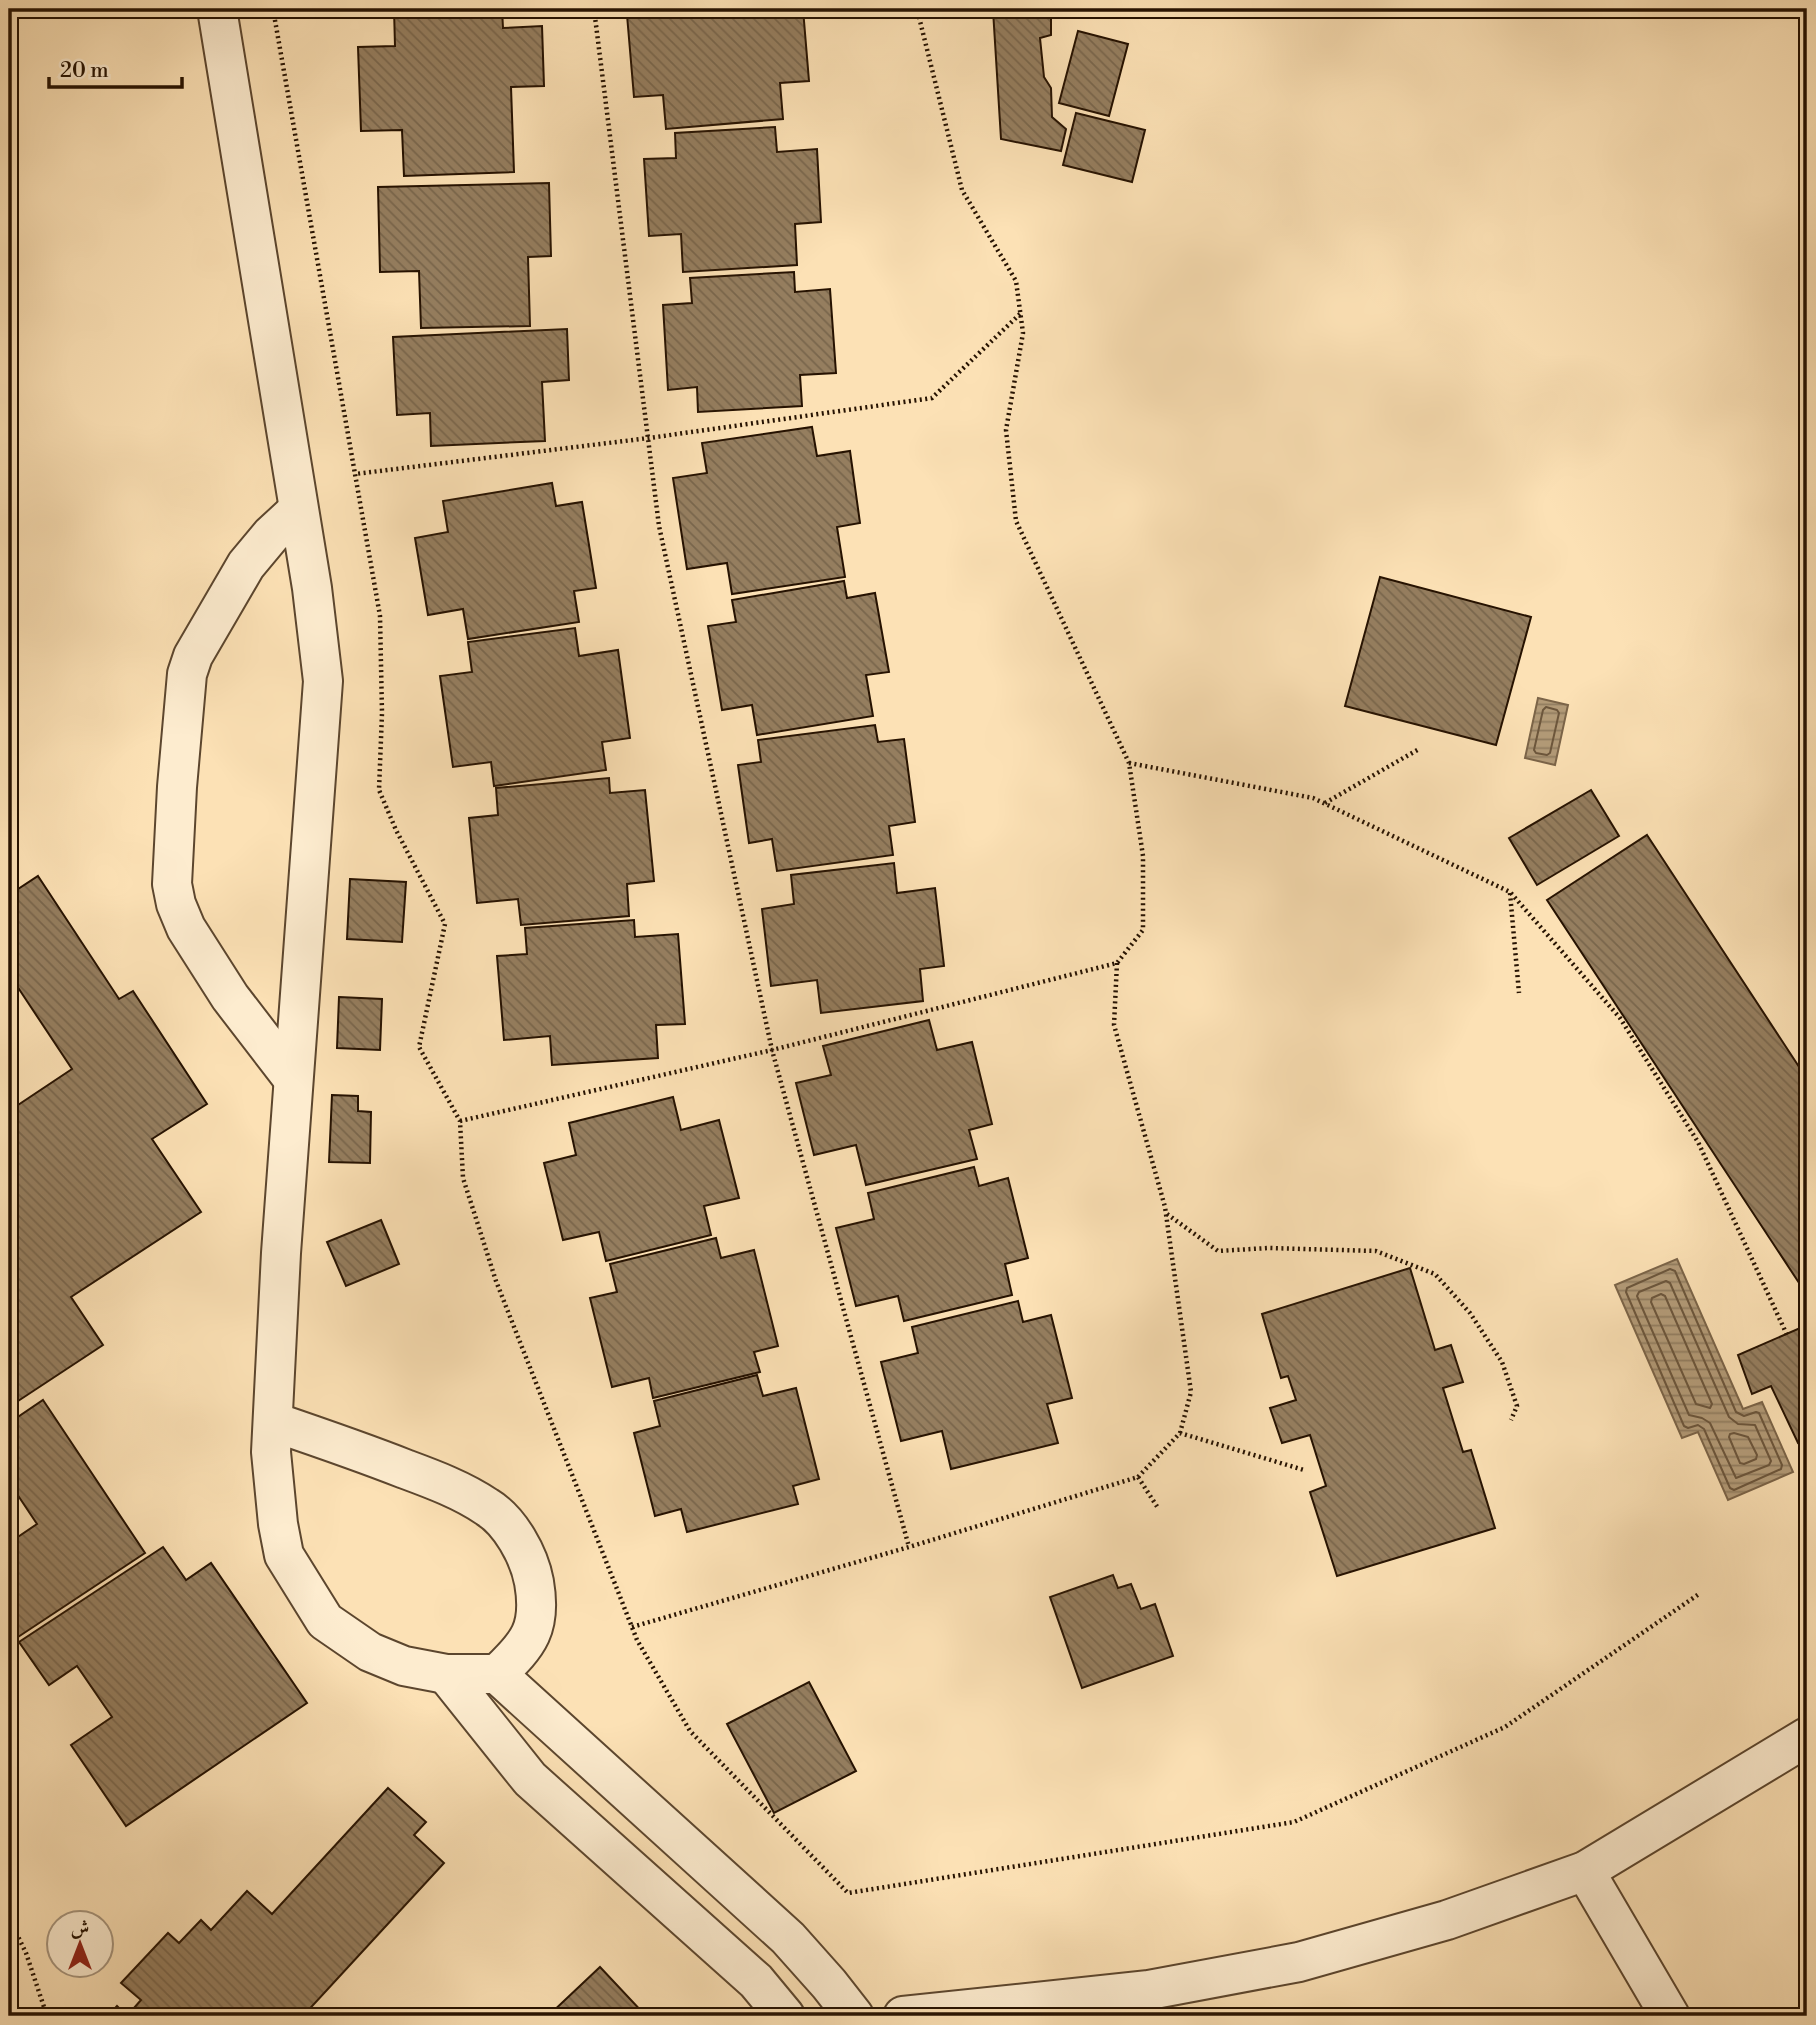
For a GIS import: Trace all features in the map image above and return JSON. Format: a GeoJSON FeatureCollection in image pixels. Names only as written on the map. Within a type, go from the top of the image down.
{"type":"FeatureCollection","features":[{"type":"Feature","properties":{"kind":"street"},"geometry":{"type":"LineString","coordinates":[[216,9],[318,632],[323,681],[281,1253],[271,1469],[284,1555],[326,1621],[370,1652],[404,1666],[446,1674],[497,1674],[788,1938],[830,1984],[853,2016]]}},
{"type":"Feature","properties":{"kind":"street"},"geometry":{"type":"LineString","coordinates":[[293,1079],[230,997],[186,928],[176,904],[172,884],[177,787],[187,674],[192,656],[246,565],[298,510]]}},
{"type":"Feature","properties":{"kind":"street"},"geometry":{"type":"LineString","coordinates":[[274,1422],[439,1482],[488,1507],[504,1522],[532,1571],[538,1605],[530,1639],[497,1674]]}},
{"type":"Feature","properties":{"kind":"street"},"geometry":{"type":"LineString","coordinates":[[446,1674],[530,1779],[756,1981],[785,2016]]}},
{"type":"Feature","properties":{"kind":"street"},"geometry":{"type":"LineString","coordinates":[[903,2016],[1060,2008],[1299,1962],[1447,1920],[1586,1871],[1807,1737]]}},
{"type":"Feature","properties":{"kind":"street"},"geometry":{"type":"LineString","coordinates":[[1586,1871],[1670,2016]]}},
{"type":"Feature","properties":{"kind":"path"},"geometry":{"type":"LineString","coordinates":[[273,9],[380,617],[382,713],[379,790],[396,830],[444,924],[419,1047],[460,1121],[463,1178],[496,1281],[632,1627],[690,1731],[848,1893],[1294,1822],[1505,1727],[1699,1594]]}},
{"type":"Feature","properties":{"kind":"path"},"geometry":{"type":"LineString","coordinates":[[594,9],[659,526],[772,1050],[909,1547]]}},
{"type":"Feature","properties":{"kind":"path"},"geometry":{"type":"LineString","coordinates":[[632,1627],[1138,1477],[1180,1433],[1191,1392],[1166,1213],[1114,1025],[1117,963],[1143,930],[1143,856],[1129,763],[1016,521],[1006,430],[1023,333],[1016,281],[962,190],[918,9]]}},
{"type":"Feature","properties":{"kind":"path"},"geometry":{"type":"LineString","coordinates":[[355,474],[649,438],[932,398],[1020,314]]}},
{"type":"Feature","properties":{"kind":"path"},"geometry":{"type":"LineString","coordinates":[[1325,804],[1419,749]]}},
{"type":"Feature","properties":{"kind":"path"},"geometry":{"type":"LineString","coordinates":[[1129,763],[1313,798],[1510,892],[1620,1018],[1698,1142],[1787,1335]]}},
{"type":"Feature","properties":{"kind":"path"},"geometry":{"type":"LineString","coordinates":[[1510,892],[1519,993]]}},
{"type":"Feature","properties":{"kind":"path"},"geometry":{"type":"LineString","coordinates":[[460,1121],[772,1050],[1117,963]]}},
{"type":"Feature","properties":{"kind":"path"},"geometry":{"type":"LineString","coordinates":[[1166,1213],[1217,1251],[1268,1248],[1376,1251],[1436,1274],[1469,1312],[1502,1362],[1517,1406],[1511,1420]]}},
{"type":"Feature","properties":{"kind":"path"},"geometry":{"type":"LineString","coordinates":[[1180,1433],[1304,1470]]}},
{"type":"Feature","properties":{"kind":"path"},"geometry":{"type":"LineString","coordinates":[[1138,1477],[1158,1508]]}},
{"type":"Feature","properties":{"kind":"path"},"geometry":{"type":"LineString","coordinates":[[9,1918],[26,1953],[47,2016]]}},
{"type":"Feature","properties":{"kind":"water"},"geometry":{"type":"Polygon","coordinates":[[[1538,698],[1568,705],[1555,765],[1525,758],[1538,698]]]}},
{"type":"Feature","properties":{"kind":"water"},"geometry":{"type":"Polygon","coordinates":[[[1677,1259],[1743,1409],[1762,1402],[1793,1472],[1728,1500],[1698,1432],[1682,1438],[1615,1285],[1677,1259]]]}},
{"type":"Feature","properties":{"kind":"building"},"geometry":{"type":"Polygon","coordinates":[[[394,9],[502,9],[503,28],[542,26],[544,86],[511,87],[514,172],[404,176],[402,130],[361,131],[358,47],[395,46],[394,9]]]}},
{"type":"Feature","properties":{"kind":"building"},"geometry":{"type":"Polygon","coordinates":[[[651,9],[803,9],[809,81],[780,83],[783,119],[666,129],[663,95],[634,97],[627,15],[652,13],[651,9]]]}},
{"type":"Feature","properties":{"kind":"building"},"geometry":{"type":"Polygon","coordinates":[[[993,10],[1069,11],[1051,16],[1051,35],[1040,38],[1044,77],[1051,88],[1052,117],[1066,129],[1061,151],[1001,139],[993,10]]]}},
{"type":"Feature","properties":{"kind":"building"},"geometry":{"type":"Polygon","coordinates":[[[1078,31],[1128,44],[1109,116],[1059,103],[1078,31]]]}},
{"type":"Feature","properties":{"kind":"building"},"geometry":{"type":"Polygon","coordinates":[[[1076,113],[1145,130],[1132,182],[1063,165],[1076,113]]]}},
{"type":"Feature","properties":{"kind":"building"},"geometry":{"type":"Polygon","coordinates":[[[775,127],[777,152],[817,149],[821,222],[795,224],[797,265],[683,272],[681,234],[649,236],[644,159],[676,158],[675,133],[775,127]]]}},
{"type":"Feature","properties":{"kind":"building"},"geometry":{"type":"Polygon","coordinates":[[[549,183],[551,256],[528,257],[530,326],[421,328],[419,271],[380,272],[378,187],[549,183]]]}},
{"type":"Feature","properties":{"kind":"building"},"geometry":{"type":"Polygon","coordinates":[[[794,272],[795,292],[830,289],[836,373],[800,375],[802,406],[698,412],[697,387],[668,390],[663,305],[692,303],[690,278],[794,272]]]}},
{"type":"Feature","properties":{"kind":"building"},"geometry":{"type":"Polygon","coordinates":[[[567,329],[569,380],[542,382],[545,441],[431,446],[430,413],[397,415],[393,337],[567,329]]]}},
{"type":"Feature","properties":{"kind":"building"},"geometry":{"type":"Polygon","coordinates":[[[812,427],[817,456],[850,451],[860,523],[837,527],[845,577],[732,594],[727,563],[687,569],[673,478],[707,473],[702,443],[812,427]]]}},
{"type":"Feature","properties":{"kind":"building"},"geometry":{"type":"Polygon","coordinates":[[[552,483],[556,506],[582,502],[596,588],[574,591],[579,622],[468,639],[463,609],[428,615],[415,538],[448,532],[443,501],[552,483]]]}},
{"type":"Feature","properties":{"kind":"building"},"geometry":{"type":"Polygon","coordinates":[[[1380,577],[1531,617],[1496,745],[1345,706],[1380,577]]]}},
{"type":"Feature","properties":{"kind":"building"},"geometry":{"type":"Polygon","coordinates":[[[844,581],[847,598],[875,593],[889,672],[866,675],[873,716],[757,735],[752,705],[722,710],[708,626],[736,622],[732,600],[844,581]]]}},
{"type":"Feature","properties":{"kind":"building"},"geometry":{"type":"Polygon","coordinates":[[[575,628],[579,656],[618,650],[630,738],[602,742],[606,770],[494,786],[491,762],[453,767],[440,676],[472,672],[468,642],[575,628]]]}},
{"type":"Feature","properties":{"kind":"building"},"geometry":{"type":"Polygon","coordinates":[[[875,725],[878,742],[904,739],[915,822],[889,826],[893,855],[777,871],[772,839],[749,843],[738,765],[761,762],[758,740],[875,725]]]}},
{"type":"Feature","properties":{"kind":"building"},"geometry":{"type":"Polygon","coordinates":[[[609,778],[610,793],[645,790],[654,881],[627,884],[629,916],[521,925],[518,899],[477,903],[469,818],[498,815],[496,788],[609,778]]]}},
{"type":"Feature","properties":{"kind":"building"},"geometry":{"type":"Polygon","coordinates":[[[1591,790],[1619,836],[1537,885],[1509,838],[1591,790]]]}},
{"type":"Feature","properties":{"kind":"building"},"geometry":{"type":"Polygon","coordinates":[[[1647,835],[1807,1079],[1807,1295],[1547,900],[1647,835]]]}},
{"type":"Feature","properties":{"kind":"building"},"geometry":{"type":"Polygon","coordinates":[[[894,863],[897,893],[935,888],[944,966],[920,969],[923,1001],[821,1013],[817,980],[771,986],[762,909],[794,904],[791,875],[894,863]]]}},
{"type":"Feature","properties":{"kind":"building"},"geometry":{"type":"Polygon","coordinates":[[[38,876],[119,999],[133,991],[207,1104],[152,1139],[201,1212],[71,1297],[103,1345],[9,1407],[9,1111],[72,1069],[9,974],[9,895],[38,876]]]}},
{"type":"Feature","properties":{"kind":"building"},"geometry":{"type":"Polygon","coordinates":[[[350,879],[406,882],[402,942],[347,939],[350,879]]]}},
{"type":"Feature","properties":{"kind":"building"},"geometry":{"type":"Polygon","coordinates":[[[634,920],[635,937],[678,934],[685,1024],[656,1025],[658,1058],[552,1065],[550,1036],[504,1040],[497,956],[527,954],[525,928],[634,920]]]}},
{"type":"Feature","properties":{"kind":"building"},"geometry":{"type":"Polygon","coordinates":[[[339,997],[382,999],[380,1050],[337,1048],[339,997]]]}},
{"type":"Feature","properties":{"kind":"building"},"geometry":{"type":"Polygon","coordinates":[[[929,1020],[937,1050],[972,1042],[992,1124],[969,1130],[977,1159],[866,1185],[856,1145],[814,1155],[796,1083],[831,1075],[823,1046],[929,1020]]]}},
{"type":"Feature","properties":{"kind":"building"},"geometry":{"type":"Polygon","coordinates":[[[332,1095],[358,1096],[358,1111],[371,1112],[370,1163],[329,1162],[332,1095]]]}},
{"type":"Feature","properties":{"kind":"building"},"geometry":{"type":"Polygon","coordinates":[[[673,1097],[681,1130],[719,1120],[739,1198],[704,1206],[711,1235],[606,1261],[599,1232],[563,1240],[544,1163],[576,1155],[569,1123],[673,1097]]]}},
{"type":"Feature","properties":{"kind":"building"},"geometry":{"type":"Polygon","coordinates":[[[974,1167],[979,1186],[1008,1178],[1028,1258],[1005,1264],[1012,1295],[904,1321],[898,1296],[856,1306],[836,1228],[874,1219],[868,1193],[974,1167]]]}},
{"type":"Feature","properties":{"kind":"building"},"geometry":{"type":"Polygon","coordinates":[[[381,1220],[399,1264],[346,1286],[327,1242],[381,1220]]]}},
{"type":"Feature","properties":{"kind":"building"},"geometry":{"type":"Polygon","coordinates":[[[716,1238],[721,1258],[754,1250],[778,1346],[754,1352],[760,1372],[653,1398],[649,1378],[612,1387],[590,1298],[617,1292],[610,1264],[716,1238]]]}},
{"type":"Feature","properties":{"kind":"building"},"geometry":{"type":"Polygon","coordinates":[[[1410,1268],[1435,1350],[1451,1345],[1463,1382],[1443,1388],[1463,1452],[1471,1450],[1495,1528],[1337,1576],[1310,1492],[1326,1486],[1310,1435],[1282,1443],[1270,1408],[1296,1400],[1288,1376],[1281,1378],[1262,1314],[1410,1268]]]}},
{"type":"Feature","properties":{"kind":"building"},"geometry":{"type":"Polygon","coordinates":[[[1018,1301],[1023,1322],[1051,1315],[1072,1398],[1047,1404],[1058,1443],[951,1469],[942,1431],[901,1441],[881,1362],[918,1353],[912,1327],[1018,1301]]]}},
{"type":"Feature","properties":{"kind":"building"},"geometry":{"type":"Polygon","coordinates":[[[1807,1325],[1807,1439],[1798,1443],[1771,1386],[1752,1394],[1738,1355],[1807,1325]]]}},
{"type":"Feature","properties":{"kind":"building"},"geometry":{"type":"Polygon","coordinates":[[[757,1375],[763,1396],[796,1388],[819,1479],[793,1486],[798,1504],[687,1532],[681,1509],[655,1516],[634,1433],[660,1426],[654,1401],[757,1375]]]}},
{"type":"Feature","properties":{"kind":"building"},"geometry":{"type":"Polygon","coordinates":[[[43,1400],[145,1553],[9,1643],[9,1543],[37,1524],[9,1482],[9,1423],[43,1400]]]}},
{"type":"Feature","properties":{"kind":"building"},"geometry":{"type":"Polygon","coordinates":[[[163,1547],[186,1580],[211,1563],[307,1703],[126,1826],[71,1745],[112,1717],[77,1666],[49,1685],[19,1642],[163,1547]]]}},
{"type":"Feature","properties":{"kind":"building"},"geometry":{"type":"Polygon","coordinates":[[[1113,1575],[1118,1588],[1131,1584],[1141,1609],[1155,1604],[1173,1656],[1082,1688],[1050,1597],[1113,1575]]]}},
{"type":"Feature","properties":{"kind":"building"},"geometry":{"type":"Polygon","coordinates":[[[809,1682],[856,1771],[774,1813],[727,1724],[809,1682]]]}},
{"type":"Feature","properties":{"kind":"building"},"geometry":{"type":"Polygon","coordinates":[[[388,1788],[426,1822],[414,1835],[444,1863],[303,2016],[127,2016],[141,2000],[121,1983],[168,1933],[179,1943],[201,1920],[211,1930],[247,1891],[272,1914],[388,1788]]]}},
{"type":"Feature","properties":{"kind":"building"},"geometry":{"type":"Polygon","coordinates":[[[600,1967],[646,2016],[548,2016],[600,1967]]]}},
{"type":"Feature","properties":{"kind":"building"},"geometry":{"type":"Polygon","coordinates":[[[117,2006],[127,2016],[108,2016],[117,2006]]]}}]}
